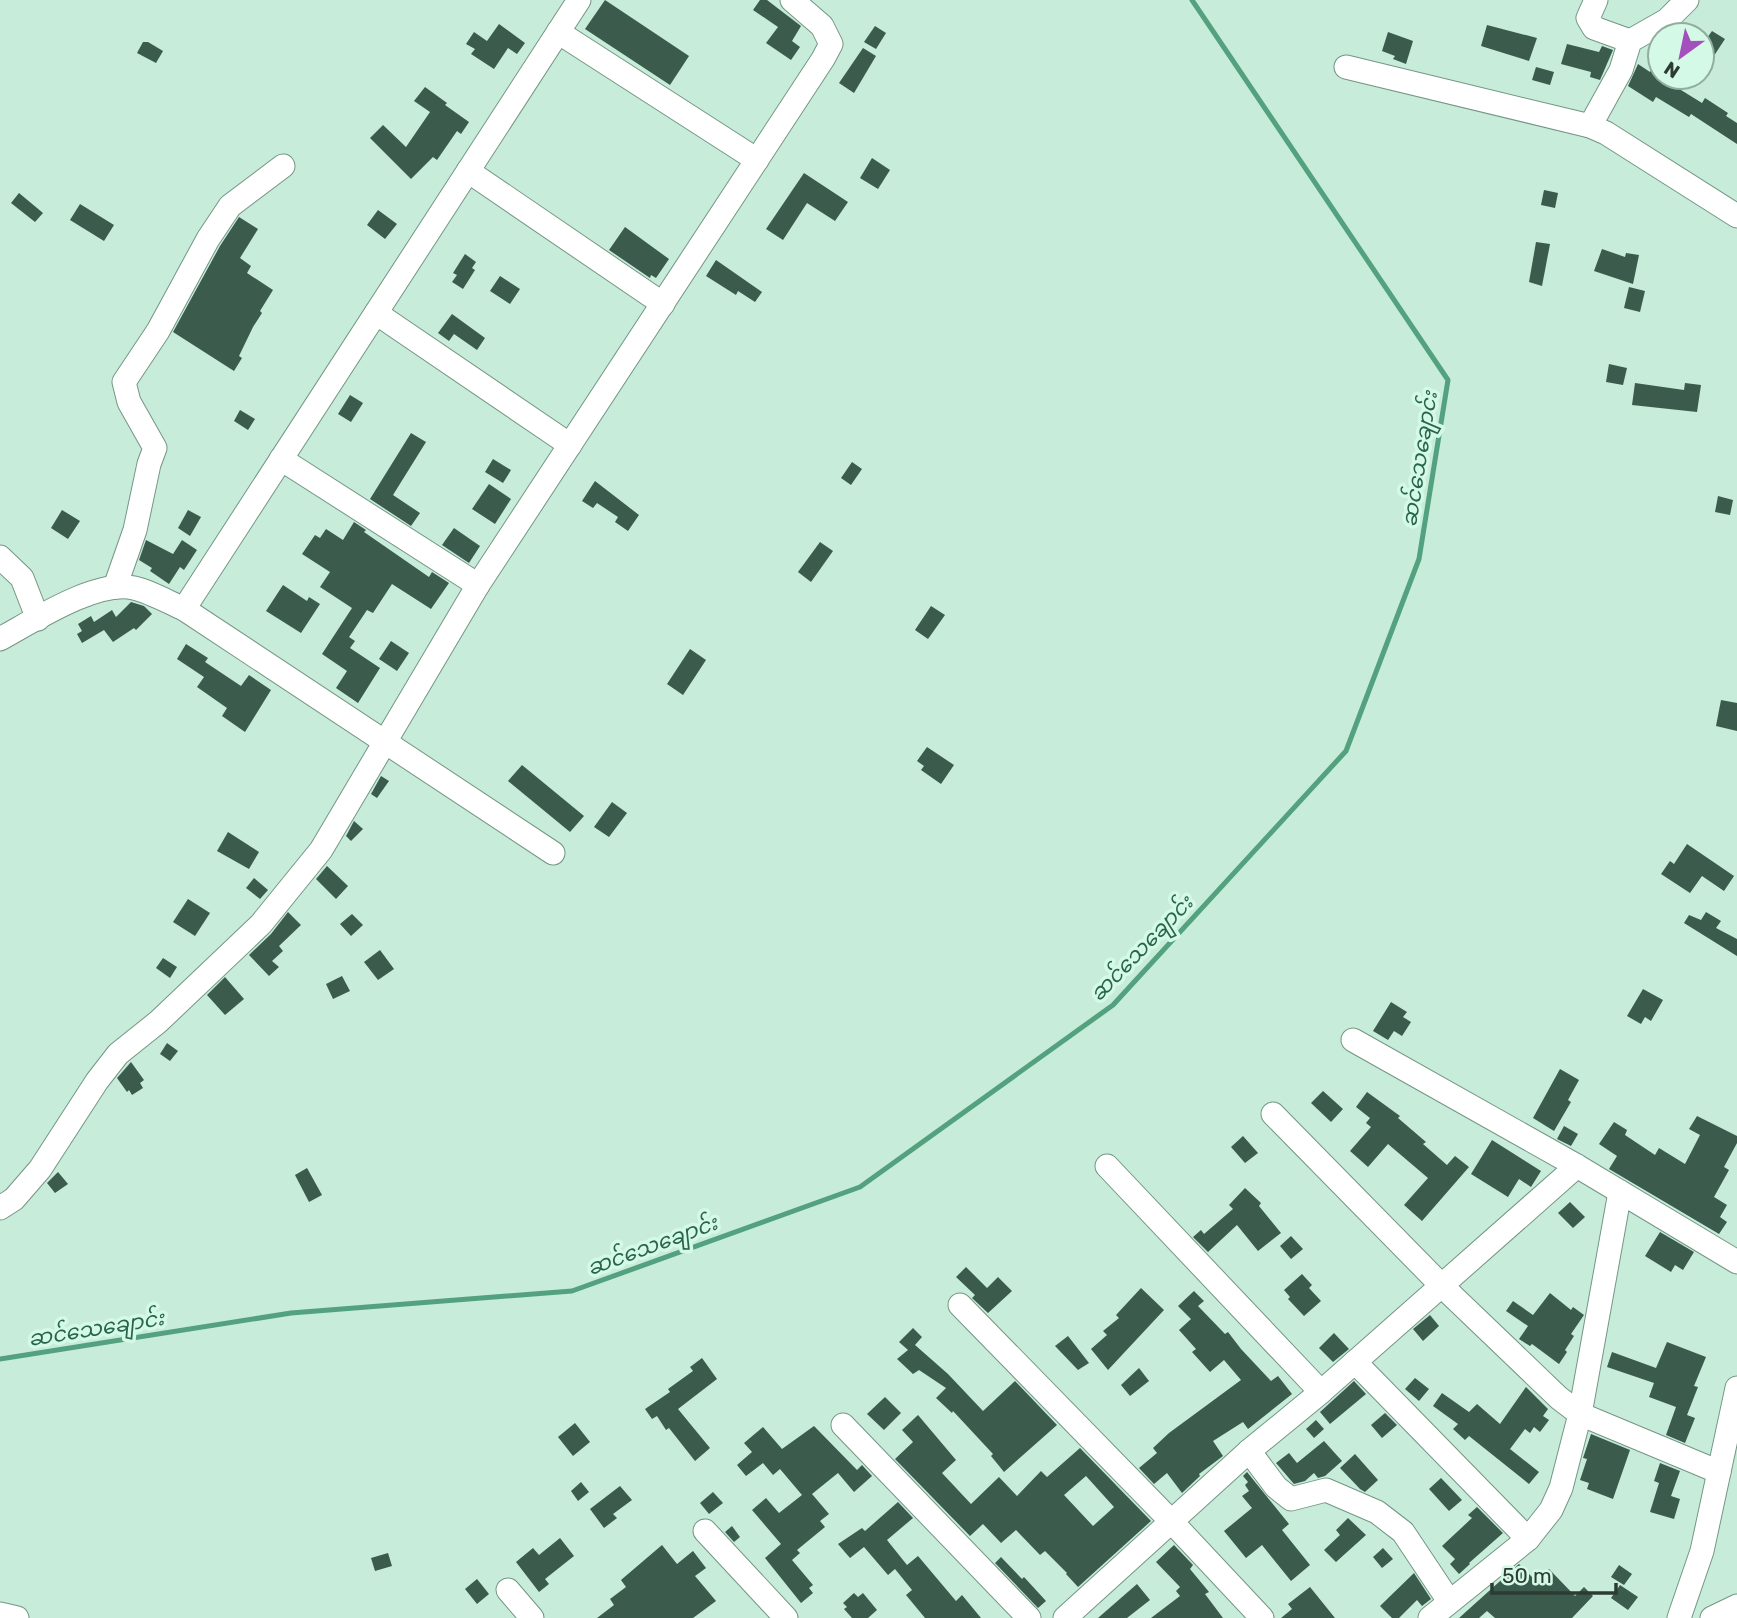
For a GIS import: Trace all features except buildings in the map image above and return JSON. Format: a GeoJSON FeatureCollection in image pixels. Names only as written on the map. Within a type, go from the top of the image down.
{"type":"FeatureCollection","features":[{"type":"Feature","properties":{"kind":"street"},"geometry":{"type":"LineString","coordinates":[[184,609],[579,0]]}},
{"type":"Feature","properties":{"kind":"street"},"geometry":{"type":"LineString","coordinates":[[0,1208],[14,1199],[40,1169],[97,1081],[118,1054],[158,1022],[261,923],[321,850],[478,585],[831,44],[822,26],[792,0]]}},
{"type":"Feature","properties":{"kind":"street"},"geometry":{"type":"LineString","coordinates":[[1595,0],[1588,18],[1594,28],[1630,41]]}},
{"type":"Feature","properties":{"kind":"street"},"geometry":{"type":"LineString","coordinates":[[1590,125],[1621,71],[1630,41],[1667,20],[1687,0]]}},
{"type":"Feature","properties":{"kind":"street"},"geometry":{"type":"LineString","coordinates":[[558,32],[757,160]]}},
{"type":"Feature","properties":{"kind":"street"},"geometry":{"type":"LineString","coordinates":[[1346,67],[1590,125],[1737,216]]}},
{"type":"Feature","properties":{"kind":"street"},"geometry":{"type":"LineString","coordinates":[[116,587],[135,530],[155,448],[129,402],[124,382],[158,331],[208,239],[230,206],[283,166]]}},
{"type":"Feature","properties":{"kind":"street"},"geometry":{"type":"LineString","coordinates":[[468,171],[663,304]]}},
{"type":"Feature","properties":{"kind":"street"},"geometry":{"type":"LineString","coordinates":[[376,313],[570,445]]}},
{"type":"Feature","properties":{"kind":"street"},"geometry":{"type":"LineString","coordinates":[[281,459],[478,585]]}},
{"type":"Feature","properties":{"kind":"street"},"geometry":{"type":"LineString","coordinates":[[0,556],[22,579],[38,619]]}},
{"type":"Feature","properties":{"kind":"street"},"geometry":{"type":"LineString","coordinates":[[0,639],[89,593],[116,587],[134,588],[184,609],[553,853]]}},
{"type":"Feature","properties":{"kind":"street"},"geometry":{"type":"LineString","coordinates":[[1353,1040],[1577,1166],[1737,1262]]}},
{"type":"Feature","properties":{"kind":"street"},"geometry":{"type":"LineString","coordinates":[[1273,1114],[1441,1285],[1527,1368],[1580,1414],[1719,1472]]}},
{"type":"Feature","properties":{"kind":"street"},"geometry":{"type":"LineString","coordinates":[[1107,1166],[1321,1392]]}},
{"type":"Feature","properties":{"kind":"street"},"geometry":{"type":"LineString","coordinates":[[1065,1618],[1249,1451],[1321,1392],[1577,1166]]}},
{"type":"Feature","properties":{"kind":"street"},"geometry":{"type":"LineString","coordinates":[[1430,1618],[1528,1539],[1550,1510],[1561,1488],[1580,1414],[1620,1192]]}},
{"type":"Feature","properties":{"kind":"street"},"geometry":{"type":"LineString","coordinates":[[960,1305],[1262,1618]]}},
{"type":"Feature","properties":{"kind":"street"},"geometry":{"type":"LineString","coordinates":[[1355,1362],[1528,1539]]}},
{"type":"Feature","properties":{"kind":"street"},"geometry":{"type":"LineString","coordinates":[[1679,1618],[1702,1551],[1737,1388]]}},
{"type":"Feature","properties":{"kind":"street"},"geometry":{"type":"LineString","coordinates":[[843,1424],[1028,1618]]}},
{"type":"Feature","properties":{"kind":"street"},"geometry":{"type":"LineString","coordinates":[[1249,1451],[1276,1487],[1290,1499],[1326,1490],[1377,1512],[1403,1532],[1449,1601]]}},
{"type":"Feature","properties":{"kind":"street"},"geometry":{"type":"LineString","coordinates":[[705,1531],[786,1618]]}},
{"type":"Feature","properties":{"kind":"street"},"geometry":{"type":"LineString","coordinates":[[508,1590],[532,1618]]}},
{"type":"Feature","properties":{"kind":"street"},"geometry":{"type":"LineString","coordinates":[[1712,1618],[1737,1605]]}},
{"type":"Feature","properties":{"kind":"street"},"geometry":{"type":"LineString","coordinates":[[0,1614],[17,1618]]}},
{"type":"Feature","properties":{"kind":"waterway","name":"ဆင်သေချောင်း"},"geometry":{"type":"LineString","coordinates":[[0,1359],[291,1313],[572,1291],[860,1187],[1113,1005],[1346,751],[1419,559],[1448,380],[1192,0]]}}]}
